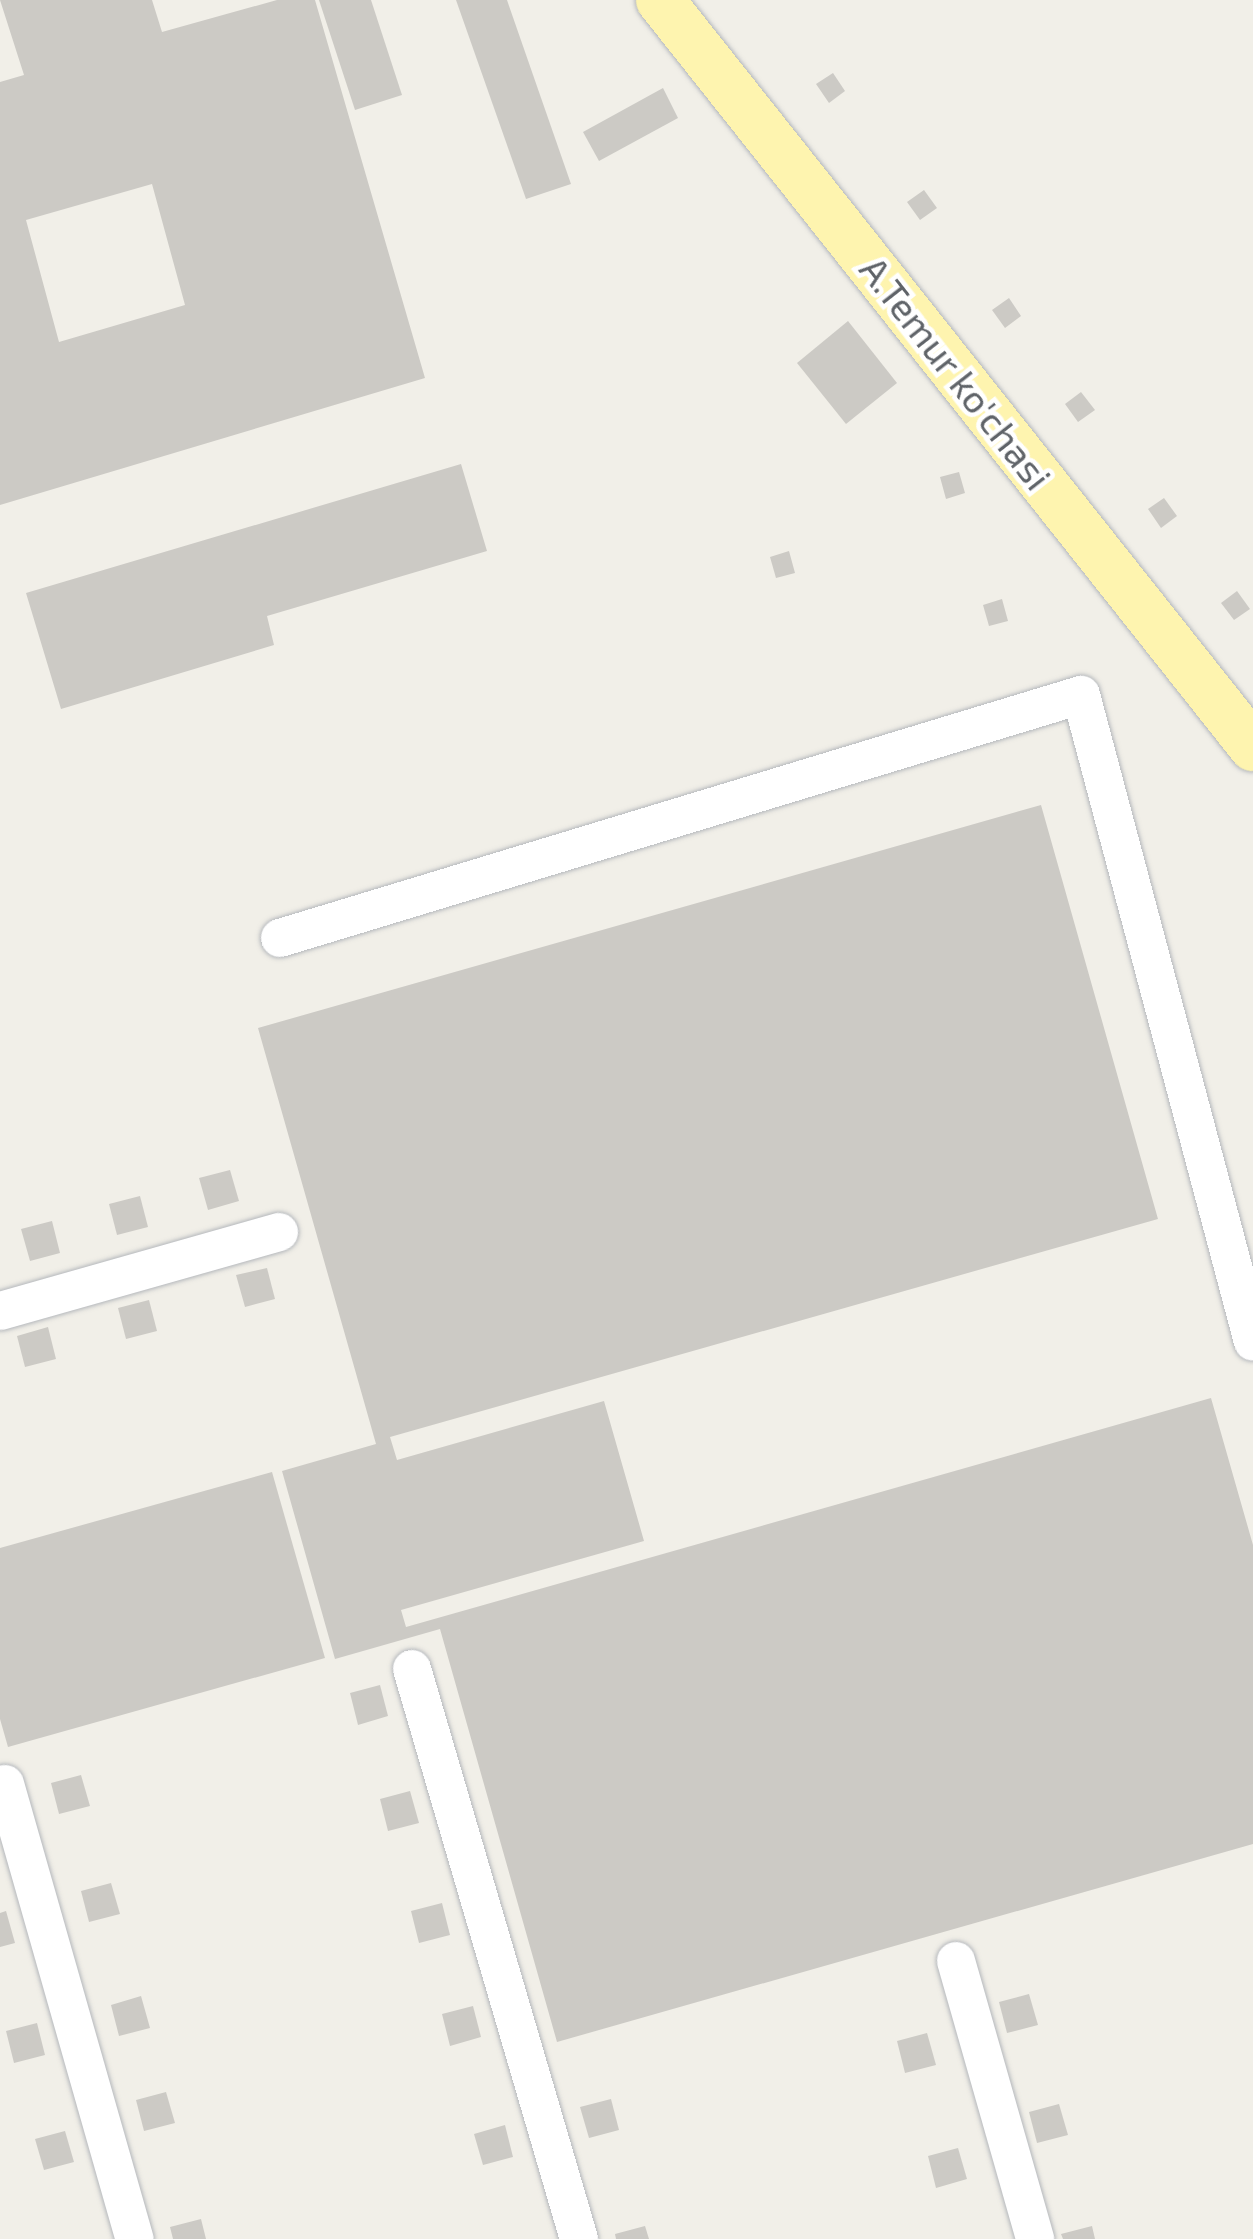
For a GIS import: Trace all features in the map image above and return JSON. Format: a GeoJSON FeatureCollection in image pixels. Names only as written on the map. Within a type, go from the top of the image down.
{"type":"FeatureCollection","features":[{"type":"Feature","properties":{"kind":"main road","name":"A.Temur ko'chasi"},"geometry":{"type":"LineString","coordinates":[[660,0],[1253,746]]}},
{"type":"Feature","properties":{"kind":"street"},"geometry":{"type":"LineString","coordinates":[[280,938],[1081,696],[1253,1342]]}},
{"type":"Feature","properties":{"kind":"street"},"geometry":{"type":"LineString","coordinates":[[0,1312],[278,1232]]}},
{"type":"Feature","properties":{"kind":"street"},"geometry":{"type":"LineString","coordinates":[[412,1669],[579,2239]]}},
{"type":"Feature","properties":{"kind":"street"},"geometry":{"type":"LineString","coordinates":[[5,1784],[135,2239]]}},
{"type":"Feature","properties":{"kind":"street"},"geometry":{"type":"LineString","coordinates":[[956,1961],[1035,2239]]}},
{"type":"Feature","properties":{"kind":"building"},"geometry":{"type":"Polygon","coordinates":[[[0,0],[152,0],[162,32],[277,0],[315,0],[425,378],[0,505],[0,82],[24,75],[0,0]],[[152,184],[26,220],[59,342],[185,305],[152,184]]]}},
{"type":"Feature","properties":{"kind":"building"},"geometry":{"type":"Polygon","coordinates":[[[319,0],[371,0],[402,95],[355,110],[319,0]]]}},
{"type":"Feature","properties":{"kind":"building"},"geometry":{"type":"Polygon","coordinates":[[[456,0],[507,0],[571,184],[526,199],[456,0]]]}},
{"type":"Feature","properties":{"kind":"building"},"geometry":{"type":"Polygon","coordinates":[[[833,73],[845,91],[829,103],[816,84],[833,73]]]}},
{"type":"Feature","properties":{"kind":"building"},"geometry":{"type":"Polygon","coordinates":[[[663,88],[678,118],[599,161],[583,132],[663,88]]]}},
{"type":"Feature","properties":{"kind":"building"},"geometry":{"type":"Polygon","coordinates":[[[924,190],[937,208],[920,220],[907,202],[924,190]]]}},
{"type":"Feature","properties":{"kind":"building"},"geometry":{"type":"Polygon","coordinates":[[[1009,298],[1021,316],[1005,328],[992,310],[1009,298]]]}},
{"type":"Feature","properties":{"kind":"building"},"geometry":{"type":"Polygon","coordinates":[[[848,321],[897,383],[846,424],[797,363],[848,321]]]}},
{"type":"Feature","properties":{"kind":"building"},"geometry":{"type":"Polygon","coordinates":[[[1081,392],[1095,410],[1078,422],[1065,404],[1081,392]]]}},
{"type":"Feature","properties":{"kind":"building"},"geometry":{"type":"Polygon","coordinates":[[[461,464],[487,551],[267,616],[274,645],[61,709],[26,593],[461,464]]]}},
{"type":"Feature","properties":{"kind":"building"},"geometry":{"type":"Polygon","coordinates":[[[959,472],[965,493],[946,499],[940,477],[959,472]]]}},
{"type":"Feature","properties":{"kind":"building"},"geometry":{"type":"Polygon","coordinates":[[[1164,498],[1177,516],[1161,528],[1148,509],[1164,498]]]}},
{"type":"Feature","properties":{"kind":"building"},"geometry":{"type":"Polygon","coordinates":[[[789,551],[795,573],[776,578],[770,557],[789,551]]]}},
{"type":"Feature","properties":{"kind":"building"},"geometry":{"type":"Polygon","coordinates":[[[1237,591],[1250,609],[1234,620],[1221,603],[1237,591]]]}},
{"type":"Feature","properties":{"kind":"building"},"geometry":{"type":"Polygon","coordinates":[[[1002,599],[1008,621],[989,626],[983,605],[1002,599]]]}},
{"type":"Feature","properties":{"kind":"building"},"geometry":{"type":"Polygon","coordinates":[[[1041,805],[1158,1219],[390,1437],[397,1460],[604,1401],[644,1541],[401,1610],[406,1627],[1211,1398],[1253,1545],[1253,1844],[557,2042],[440,1629],[335,1659],[282,1471],[376,1444],[258,1028],[1041,805]]]}},
{"type":"Feature","properties":{"kind":"building"},"geometry":{"type":"Polygon","coordinates":[[[230,1170],[239,1201],[208,1210],[199,1178],[230,1170]]]}},
{"type":"Feature","properties":{"kind":"building"},"geometry":{"type":"Polygon","coordinates":[[[140,1196],[148,1227],[117,1235],[109,1204],[140,1196]]]}},
{"type":"Feature","properties":{"kind":"building"},"geometry":{"type":"Polygon","coordinates":[[[52,1221],[60,1253],[30,1261],[21,1229],[52,1221]]]}},
{"type":"Feature","properties":{"kind":"building"},"geometry":{"type":"Polygon","coordinates":[[[267,1268],[275,1299],[245,1307],[236,1275],[267,1268]]]}},
{"type":"Feature","properties":{"kind":"building"},"geometry":{"type":"Polygon","coordinates":[[[149,1300],[157,1331],[126,1339],[118,1308],[149,1300]]]}},
{"type":"Feature","properties":{"kind":"building"},"geometry":{"type":"Polygon","coordinates":[[[48,1327],[56,1359],[25,1367],[17,1336],[48,1327]]]}},
{"type":"Feature","properties":{"kind":"building"},"geometry":{"type":"Polygon","coordinates":[[[272,1472],[325,1658],[8,1747],[0,1719],[0,1548],[272,1472]]]}},
{"type":"Feature","properties":{"kind":"building"},"geometry":{"type":"Polygon","coordinates":[[[380,1685],[388,1716],[358,1725],[350,1693],[380,1685]]]}},
{"type":"Feature","properties":{"kind":"building"},"geometry":{"type":"Polygon","coordinates":[[[81,1775],[90,1806],[59,1814],[51,1783],[81,1775]]]}},
{"type":"Feature","properties":{"kind":"building"},"geometry":{"type":"Polygon","coordinates":[[[410,1791],[419,1823],[388,1831],[380,1799],[410,1791]]]}},
{"type":"Feature","properties":{"kind":"building"},"geometry":{"type":"Polygon","coordinates":[[[111,1883],[120,1914],[89,1922],[81,1891],[111,1883]]]}},
{"type":"Feature","properties":{"kind":"building"},"geometry":{"type":"Polygon","coordinates":[[[442,1903],[450,1935],[419,1943],[411,1911],[442,1903]]]}},
{"type":"Feature","properties":{"kind":"building"},"geometry":{"type":"Polygon","coordinates":[[[6,1911],[15,1943],[0,1947],[0,1913],[6,1911]]]}},
{"type":"Feature","properties":{"kind":"building"},"geometry":{"type":"Polygon","coordinates":[[[1029,1994],[1038,2025],[1007,2033],[999,2002],[1029,1994]]]}},
{"type":"Feature","properties":{"kind":"building"},"geometry":{"type":"Polygon","coordinates":[[[141,1996],[150,2028],[119,2036],[111,2005],[141,1996]]]}},
{"type":"Feature","properties":{"kind":"building"},"geometry":{"type":"Polygon","coordinates":[[[473,2006],[481,2037],[450,2046],[442,2014],[473,2006]]]}},
{"type":"Feature","properties":{"kind":"building"},"geometry":{"type":"Polygon","coordinates":[[[37,2023],[45,2055],[14,2063],[6,2031],[37,2023]]]}},
{"type":"Feature","properties":{"kind":"building"},"geometry":{"type":"Polygon","coordinates":[[[927,2033],[936,2065],[905,2073],[897,2041],[927,2033]]]}},
{"type":"Feature","properties":{"kind":"building"},"geometry":{"type":"Polygon","coordinates":[[[166,2092],[175,2123],[144,2131],[136,2100],[166,2092]]]}},
{"type":"Feature","properties":{"kind":"building"},"geometry":{"type":"Polygon","coordinates":[[[611,2099],[619,2130],[589,2138],[580,2107],[611,2099]]]}},
{"type":"Feature","properties":{"kind":"building"},"geometry":{"type":"Polygon","coordinates":[[[1059,2104],[1068,2135],[1037,2143],[1029,2112],[1059,2104]]]}},
{"type":"Feature","properties":{"kind":"building"},"geometry":{"type":"Polygon","coordinates":[[[505,2125],[513,2157],[483,2165],[474,2134],[505,2125]]]}},
{"type":"Feature","properties":{"kind":"building"},"geometry":{"type":"Polygon","coordinates":[[[65,2131],[74,2162],[44,2170],[35,2139],[65,2131]]]}},
{"type":"Feature","properties":{"kind":"building"},"geometry":{"type":"Polygon","coordinates":[[[958,2148],[967,2179],[936,2188],[928,2156],[958,2148]]]}},
{"type":"Feature","properties":{"kind":"building"},"geometry":{"type":"Polygon","coordinates":[[[201,2219],[206,2239],[173,2239],[170,2227],[201,2219]]]}},
{"type":"Feature","properties":{"kind":"building"},"geometry":{"type":"Polygon","coordinates":[[[645,2226],[649,2239],[616,2239],[615,2234],[645,2226]]]}},
{"type":"Feature","properties":{"kind":"building"},"geometry":{"type":"Polygon","coordinates":[[[1092,2226],[1095,2239],[1063,2239],[1061,2234],[1092,2226]]]}}]}
